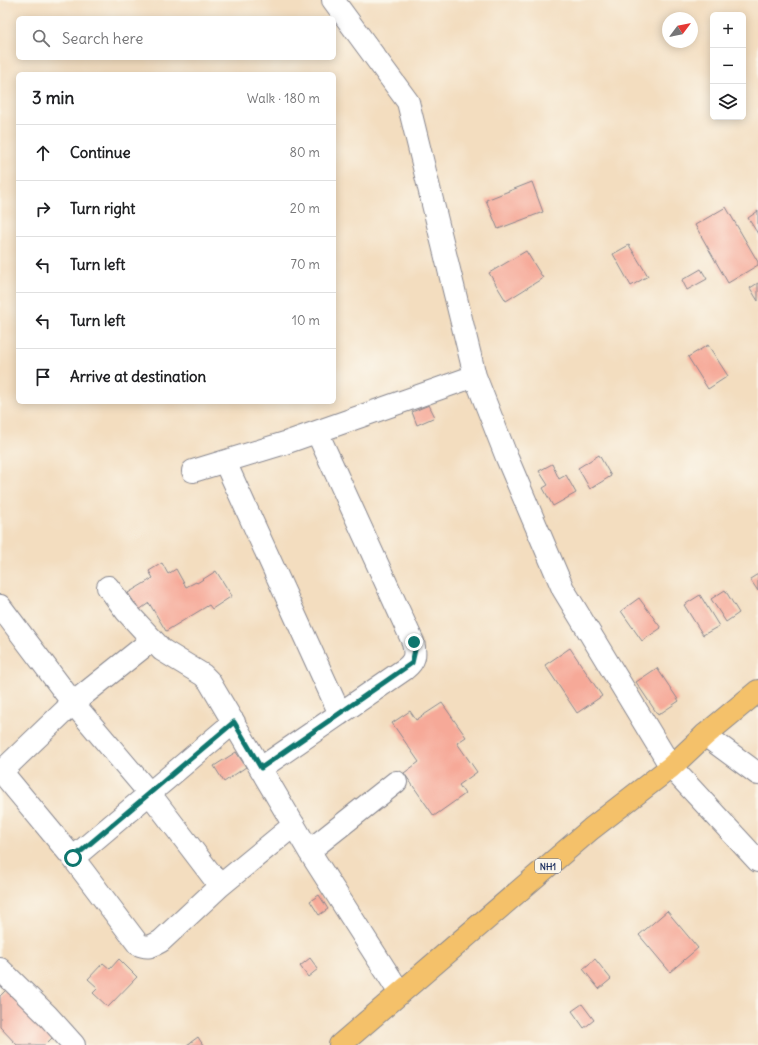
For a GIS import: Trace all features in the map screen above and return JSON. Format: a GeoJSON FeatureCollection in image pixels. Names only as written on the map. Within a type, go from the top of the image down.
{"type":"FeatureCollection","features":[{"type":"Feature","properties":{"kind":"highway","name":"NH1"},"geometry":{"type":"LineString","coordinates":[[340,1045],[585,834],[671,767],[758,691]]}},
{"type":"Feature","properties":{"kind":"street"},"geometry":{"type":"LineString","coordinates":[[333,0],[408,102],[475,376],[506,458],[563,589],[671,767],[758,861]]}},
{"type":"Feature","properties":{"kind":"street"},"geometry":{"type":"LineString","coordinates":[[193,471],[317,432],[475,376]]}},
{"type":"Feature","properties":{"kind":"street"},"geometry":{"type":"LineString","coordinates":[[261,768],[412,663],[415,650],[414,642],[317,432]]}},
{"type":"Feature","properties":{"kind":"street"},"geometry":{"type":"LineString","coordinates":[[225,462],[340,714]]}},
{"type":"Feature","properties":{"kind":"street"},"geometry":{"type":"LineString","coordinates":[[108,587],[126,611],[162,650],[203,675],[209,681],[309,851],[400,993]]}},
{"type":"Feature","properties":{"kind":"street"},"geometry":{"type":"LineString","coordinates":[[0,606],[73,703],[150,794],[220,886]]}},
{"type":"Feature","properties":{"kind":"street"},"geometry":{"type":"LineString","coordinates":[[152,640],[73,703],[1,771],[73,858],[138,944],[144,947],[153,946],[161,941],[220,886],[294,826]]}},
{"type":"Feature","properties":{"kind":"street"},"geometry":{"type":"LineString","coordinates":[[73,858],[234,722]]}},
{"type":"Feature","properties":{"kind":"street"},"geometry":{"type":"LineString","coordinates":[[705,736],[758,774]]}},
{"type":"Feature","properties":{"kind":"street"},"geometry":{"type":"LineString","coordinates":[[309,851],[396,782]]}},
{"type":"Feature","properties":{"kind":"street"},"geometry":{"type":"LineString","coordinates":[[0,969],[47,1015],[74,1045]]}},
{"type":"Feature","properties":{"kind":"building"},"geometry":{"type":"Polygon","coordinates":[[[532,182],[543,212],[498,229],[486,200],[532,182]]]}},
{"type":"Feature","properties":{"kind":"building"},"geometry":{"type":"Polygon","coordinates":[[[726,207],[758,262],[758,265],[728,283],[695,225],[726,207]]]}},
{"type":"Feature","properties":{"kind":"building"},"geometry":{"type":"Polygon","coordinates":[[[758,211],[758,234],[748,218],[758,211]]]}},
{"type":"Feature","properties":{"kind":"building"},"geometry":{"type":"Polygon","coordinates":[[[629,245],[648,276],[631,286],[613,254],[629,245]]]}},
{"type":"Feature","properties":{"kind":"building"},"geometry":{"type":"Polygon","coordinates":[[[526,251],[543,278],[506,301],[489,273],[526,251]]]}},
{"type":"Feature","properties":{"kind":"building"},"geometry":{"type":"Polygon","coordinates":[[[701,269],[707,279],[687,290],[682,280],[701,269]]]}},
{"type":"Feature","properties":{"kind":"building"},"geometry":{"type":"Polygon","coordinates":[[[758,283],[758,301],[750,288],[758,283]]]}},
{"type":"Feature","properties":{"kind":"building"},"geometry":{"type":"Polygon","coordinates":[[[708,345],[728,376],[708,389],[688,357],[708,345]]]}},
{"type":"Feature","properties":{"kind":"building"},"geometry":{"type":"Polygon","coordinates":[[[429,405],[435,417],[417,425],[412,412],[429,405]]]}},
{"type":"Feature","properties":{"kind":"building"},"geometry":{"type":"Polygon","coordinates":[[[599,455],[611,476],[590,489],[578,468],[599,455]]]}},
{"type":"Feature","properties":{"kind":"building"},"geometry":{"type":"Polygon","coordinates":[[[552,464],[559,479],[566,475],[576,493],[553,506],[543,488],[548,485],[539,471],[552,464]]]}},
{"type":"Feature","properties":{"kind":"building"},"geometry":{"type":"Polygon","coordinates":[[[162,563],[168,574],[176,569],[186,587],[196,582],[197,583],[216,571],[232,596],[212,609],[209,605],[166,631],[149,603],[139,610],[128,593],[153,578],[149,571],[162,563]]]}},
{"type":"Feature","properties":{"kind":"building"},"geometry":{"type":"Polygon","coordinates":[[[758,574],[758,591],[750,579],[758,574]]]}},
{"type":"Feature","properties":{"kind":"building"},"geometry":{"type":"Polygon","coordinates":[[[725,590],[739,613],[726,622],[711,599],[725,590]]]}},
{"type":"Feature","properties":{"kind":"building"},"geometry":{"type":"Polygon","coordinates":[[[700,595],[719,626],[703,635],[684,605],[700,595]]]}},
{"type":"Feature","properties":{"kind":"building"},"geometry":{"type":"Polygon","coordinates":[[[639,598],[661,628],[642,641],[621,611],[639,598]]]}},
{"type":"Feature","properties":{"kind":"building"},"geometry":{"type":"Polygon","coordinates":[[[570,648],[602,696],[577,713],[545,665],[570,648]]]}},
{"type":"Feature","properties":{"kind":"building"},"geometry":{"type":"Polygon","coordinates":[[[657,668],[679,701],[658,715],[636,682],[657,668]]]}},
{"type":"Feature","properties":{"kind":"building"},"geometry":{"type":"Polygon","coordinates":[[[442,703],[466,737],[457,743],[477,772],[459,785],[465,794],[434,816],[404,773],[419,762],[392,723],[410,711],[416,720],[442,703]]]}},
{"type":"Feature","properties":{"kind":"building"},"geometry":{"type":"Polygon","coordinates":[[[236,752],[246,767],[224,782],[214,766],[236,752]]]}},
{"type":"Feature","properties":{"kind":"building"},"geometry":{"type":"Polygon","coordinates":[[[319,895],[328,909],[319,915],[310,901],[319,895]]]}},
{"type":"Feature","properties":{"kind":"building"},"geometry":{"type":"Polygon","coordinates":[[[667,911],[698,948],[670,972],[639,935],[667,911]]]}},
{"type":"Feature","properties":{"kind":"building"},"geometry":{"type":"Polygon","coordinates":[[[310,958],[318,969],[308,977],[300,966],[310,958]]]}},
{"type":"Feature","properties":{"kind":"building"},"geometry":{"type":"Polygon","coordinates":[[[119,959],[137,977],[108,1007],[93,993],[98,988],[88,979],[103,963],[110,969],[119,959]]]}},
{"type":"Feature","properties":{"kind":"building"},"geometry":{"type":"Polygon","coordinates":[[[595,959],[611,979],[599,989],[583,969],[595,959]]]}},
{"type":"Feature","properties":{"kind":"building"},"geometry":{"type":"Polygon","coordinates":[[[8,988],[53,1037],[45,1045],[17,1045],[0,1027],[0,996],[8,988]]]}},
{"type":"Feature","properties":{"kind":"building"},"geometry":{"type":"Polygon","coordinates":[[[582,1004],[594,1020],[584,1028],[572,1011],[582,1004]]]}},
{"type":"Feature","properties":{"kind":"building"},"geometry":{"type":"Polygon","coordinates":[[[198,1037],[203,1045],[187,1045],[198,1037]]]}},
{"type":"Feature","properties":{"kind":"route"},"geometry":{"type":"LineString","coordinates":[[73,858],[234,722],[261,768],[405,669],[412,663],[415,656],[414,642]]}}]}
